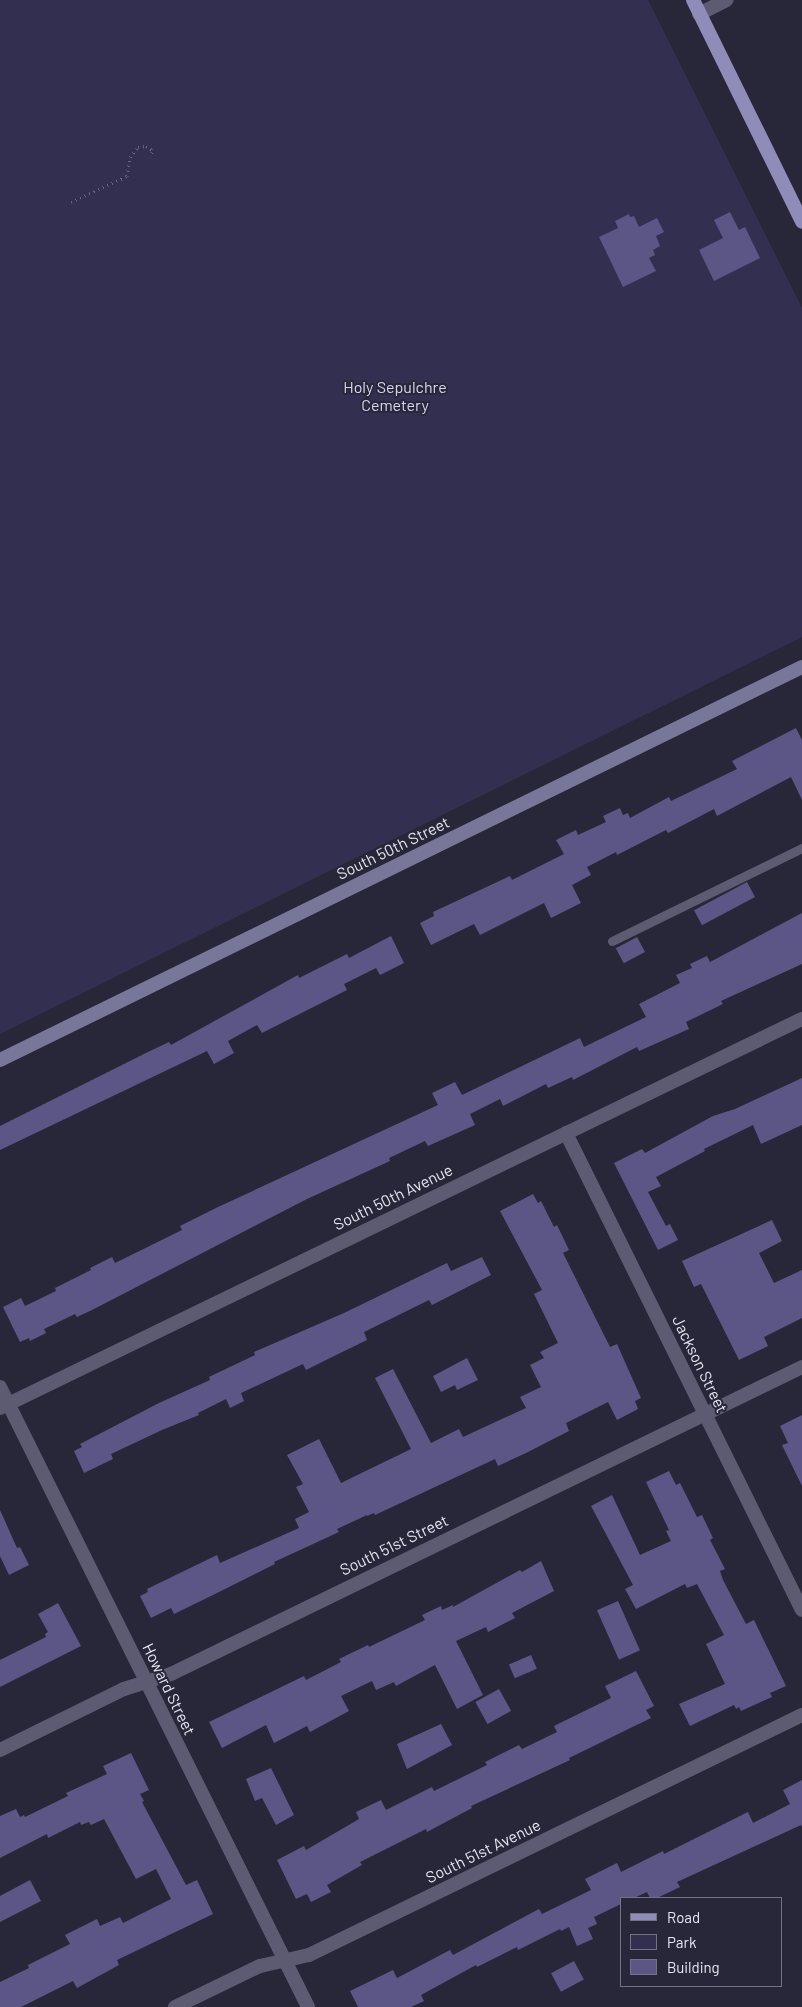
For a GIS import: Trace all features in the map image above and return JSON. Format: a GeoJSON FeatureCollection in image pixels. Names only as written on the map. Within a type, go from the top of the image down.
{"type":"FeatureCollection","features":[{"type":"Feature","properties":{"kind":"main road"},"geometry":{"type":"LineString","coordinates":[[693,0],[802,222]]}},
{"type":"Feature","properties":{"kind":"main road","name":"South 50th Street"},"geometry":{"type":"LineString","coordinates":[[0,1060],[802,667]]}},
{"type":"Feature","properties":{"kind":"street"},"geometry":{"type":"LineString","coordinates":[[699,14],[727,0]]}},
{"type":"Feature","properties":{"kind":"street","name":"South 50th Avenue"},"geometry":{"type":"LineString","coordinates":[[4,1406],[802,1019]]}},
{"type":"Feature","properties":{"kind":"street","name":"Jackson Street"},"geometry":{"type":"LineString","coordinates":[[566,1133],[802,1610]]}},
{"type":"Feature","properties":{"kind":"street","name":"South 51st Street"},"geometry":{"type":"LineString","coordinates":[[0,1750],[124,1689],[171,1674],[802,1367]]}},
{"type":"Feature","properties":{"kind":"street","name":"Howard Street"},"geometry":{"type":"LineString","coordinates":[[0,1387],[4,1406],[146,1682],[308,2007]]}},
{"type":"Feature","properties":{"kind":"street","name":"South 51st Avenue"},"geometry":{"type":"LineString","coordinates":[[175,2007],[260,1966],[309,1955],[802,1715]]}},
{"type":"Feature","properties":{"kind":"lane"},"geometry":{"type":"LineString","coordinates":[[612,941],[802,848]]}},
{"type":"Feature","properties":{"kind":"path"},"geometry":{"type":"LineString","coordinates":[[71,202],[127,176],[132,154],[138,147],[146,146],[151,149],[150,157]]}},
{"type":"Feature","properties":{"kind":"green space","name":"Holy Sepulchre Cemetery"},"geometry":{"type":"Polygon","coordinates":[[[0,0],[648,0],[802,308],[802,637],[0,1034],[0,0]]]}},
{"type":"Feature","properties":{"kind":"building"},"geometry":{"type":"Polygon","coordinates":[[[730,212],[739,230],[745,227],[760,258],[714,281],[699,250],[723,238],[714,220],[730,212]]]}},
{"type":"Feature","properties":{"kind":"building"},"geometry":{"type":"Polygon","coordinates":[[[629,214],[630,217],[634,216],[639,227],[657,218],[664,232],[656,236],[660,246],[653,250],[655,255],[649,258],[656,271],[623,287],[599,237],[618,228],[615,221],[629,214]]]}},
{"type":"Feature","properties":{"kind":"building"},"geometry":{"type":"Polygon","coordinates":[[[796,728],[802,740],[802,800],[791,777],[717,816],[714,809],[668,833],[666,830],[617,855],[616,852],[587,867],[591,875],[572,885],[581,903],[551,918],[544,903],[480,935],[474,924],[431,945],[420,923],[434,916],[433,912],[510,876],[512,880],[564,854],[556,840],[576,830],[578,835],[606,822],[603,816],[620,808],[623,815],[628,813],[630,818],[669,797],[671,801],[737,769],[732,761],[796,728]]]}},
{"type":"Feature","properties":{"kind":"building"},"geometry":{"type":"Polygon","coordinates":[[[747,882],[755,897],[702,925],[694,910],[747,882]]]}},
{"type":"Feature","properties":{"kind":"building"},"geometry":{"type":"Polygon","coordinates":[[[802,913],[802,964],[721,1001],[723,1004],[686,1022],[689,1029],[639,1051],[637,1047],[573,1080],[572,1077],[548,1088],[546,1084],[503,1106],[500,1099],[470,1114],[475,1125],[428,1146],[425,1141],[389,1158],[390,1161],[307,1199],[92,1310],[77,1317],[75,1314],[44,1329],[46,1333],[30,1341],[29,1338],[20,1342],[3,1307],[21,1298],[25,1306],[56,1291],[55,1288],[112,1257],[115,1263],[182,1230],[180,1226],[218,1207],[438,1105],[432,1093],[455,1082],[462,1095],[580,1038],[584,1047],[646,1017],[639,1004],[680,983],[676,975],[692,968],[690,964],[707,956],[710,962],[802,913]]]}},
{"type":"Feature","properties":{"kind":"building"},"geometry":{"type":"Polygon","coordinates":[[[391,936],[404,963],[380,975],[376,968],[344,984],[347,990],[262,1033],[257,1025],[228,1041],[234,1053],[214,1064],[207,1051],[0,1150],[0,1126],[169,1042],[171,1045],[298,975],[299,978],[347,954],[349,958],[391,936]]]}},
{"type":"Feature","properties":{"kind":"building"},"geometry":{"type":"Polygon","coordinates":[[[637,937],[645,952],[624,963],[616,948],[637,937]]]}},
{"type":"Feature","properties":{"kind":"building"},"geometry":{"type":"Polygon","coordinates":[[[802,1078],[802,1125],[761,1144],[753,1125],[704,1149],[705,1151],[656,1177],[661,1186],[648,1192],[666,1226],[670,1224],[678,1240],[658,1250],[614,1163],[642,1149],[645,1153],[713,1116],[735,1109],[802,1078]]]}},
{"type":"Feature","properties":{"kind":"building"},"geometry":{"type":"Polygon","coordinates":[[[533,1194],[538,1203],[541,1201],[554,1227],[557,1225],[569,1250],[563,1253],[610,1347],[617,1344],[641,1398],[635,1401],[638,1409],[617,1420],[608,1402],[566,1423],[569,1431],[526,1453],[498,1466],[495,1459],[375,1515],[374,1513],[367,1515],[337,1529],[339,1532],[274,1562],[275,1564],[174,1614],[171,1608],[151,1618],[140,1596],[148,1592],[147,1589],[217,1555],[220,1563],[299,1528],[295,1519],[309,1512],[296,1487],[303,1484],[287,1455],[319,1439],[341,1483],[411,1449],[375,1378],[393,1369],[431,1443],[459,1429],[463,1437],[526,1408],[520,1397],[541,1387],[530,1365],[544,1358],[540,1352],[558,1343],[534,1294],[542,1290],[500,1211],[533,1194]]]}},
{"type":"Feature","properties":{"kind":"building"},"geometry":{"type":"Polygon","coordinates":[[[772,1220],[782,1241],[759,1253],[774,1283],[802,1270],[802,1318],[764,1337],[768,1346],[739,1360],[701,1284],[694,1287],[682,1261],[772,1220]]]}},
{"type":"Feature","properties":{"kind":"building"},"geometry":{"type":"Polygon","coordinates":[[[482,1257],[491,1275],[432,1305],[429,1300],[364,1332],[367,1340],[306,1370],[303,1364],[241,1393],[244,1401],[230,1408],[226,1399],[198,1413],[199,1415],[111,1454],[113,1459],[84,1473],[74,1451],[82,1447],[80,1444],[159,1403],[210,1380],[209,1377],[255,1355],[254,1352],[344,1313],[447,1263],[451,1271],[482,1257]]]}},
{"type":"Feature","properties":{"kind":"building"},"geometry":{"type":"Polygon","coordinates":[[[467,1358],[478,1380],[457,1390],[455,1385],[441,1392],[433,1376],[467,1358]]]}},
{"type":"Feature","properties":{"kind":"building"},"geometry":{"type":"Polygon","coordinates":[[[802,1415],[802,1486],[782,1445],[788,1443],[780,1426],[802,1415]]]}},
{"type":"Feature","properties":{"kind":"building"},"geometry":{"type":"Polygon","coordinates":[[[669,1471],[676,1485],[680,1483],[697,1517],[702,1515],[713,1538],[710,1540],[725,1569],[720,1571],[723,1580],[746,1624],[754,1620],[786,1686],[770,1693],[772,1697],[741,1711],[739,1707],[736,1709],[734,1705],[690,1726],[679,1704],[725,1684],[706,1644],[724,1635],[697,1584],[687,1588],[685,1584],[636,1609],[625,1589],[633,1585],[591,1506],[612,1495],[640,1555],[671,1541],[666,1531],[669,1530],[646,1482],[669,1471]]]}},
{"type":"Feature","properties":{"kind":"building"},"geometry":{"type":"Polygon","coordinates":[[[0,1510],[17,1548],[20,1547],[29,1565],[9,1575],[0,1556],[0,1510]]]}},
{"type":"Feature","properties":{"kind":"building"},"geometry":{"type":"Polygon","coordinates":[[[541,1561],[554,1591],[512,1613],[515,1618],[488,1632],[486,1627],[456,1641],[483,1695],[457,1709],[435,1665],[396,1686],[394,1682],[376,1690],[372,1681],[341,1696],[349,1711],[310,1732],[307,1726],[274,1743],[266,1725],[222,1748],[209,1722],[304,1676],[306,1680],[341,1662],[339,1659],[425,1620],[422,1615],[441,1606],[442,1610],[453,1605],[453,1607],[520,1570],[522,1572],[541,1561]]]}},
{"type":"Feature","properties":{"kind":"building"},"geometry":{"type":"Polygon","coordinates":[[[618,1601],[640,1650],[619,1660],[597,1610],[618,1601]]]}},
{"type":"Feature","properties":{"kind":"building"},"geometry":{"type":"Polygon","coordinates":[[[58,1603],[81,1646],[0,1687],[0,1660],[46,1637],[45,1634],[48,1632],[38,1614],[58,1603]]]}},
{"type":"Feature","properties":{"kind":"building"},"geometry":{"type":"Polygon","coordinates":[[[531,1655],[537,1669],[515,1678],[509,1664],[531,1655]]]}},
{"type":"Feature","properties":{"kind":"building"},"geometry":{"type":"Polygon","coordinates":[[[636,1671],[654,1706],[646,1710],[651,1718],[569,1758],[570,1760],[471,1806],[472,1808],[427,1832],[426,1829],[360,1862],[362,1865],[327,1885],[331,1892],[311,1902],[307,1894],[296,1899],[277,1860],[304,1846],[306,1850],[359,1819],[356,1812],[381,1800],[386,1810],[432,1787],[434,1791],[487,1765],[485,1762],[519,1745],[522,1749],[557,1732],[554,1726],[611,1698],[605,1686],[636,1671]]]}},
{"type":"Feature","properties":{"kind":"building"},"geometry":{"type":"Polygon","coordinates":[[[499,1689],[511,1711],[488,1724],[475,1702],[499,1689]]]}},
{"type":"Feature","properties":{"kind":"building"},"geometry":{"type":"Polygon","coordinates":[[[441,1724],[452,1745],[407,1769],[397,1744],[441,1724]]]}},
{"type":"Feature","properties":{"kind":"building"},"geometry":{"type":"Polygon","coordinates":[[[131,1753],[149,1790],[140,1794],[144,1801],[142,1802],[186,1885],[197,1880],[213,1914],[117,1960],[119,1965],[77,1988],[73,1981],[21,2007],[0,2007],[0,1982],[29,1968],[28,1965],[70,1944],[65,1935],[97,1919],[100,1926],[120,1917],[123,1923],[171,1899],[156,1869],[136,1879],[104,1819],[91,1825],[89,1822],[81,1825],[80,1822],[48,1838],[47,1834],[0,1858],[0,1816],[16,1809],[20,1817],[24,1815],[25,1817],[68,1796],[66,1793],[107,1774],[103,1766],[131,1753]]]}},
{"type":"Feature","properties":{"kind":"building"},"geometry":{"type":"Polygon","coordinates":[[[271,1768],[294,1815],[276,1825],[262,1798],[255,1801],[246,1779],[271,1768]]]}},
{"type":"Feature","properties":{"kind":"building"},"geometry":{"type":"Polygon","coordinates":[[[802,1780],[802,1827],[801,1825],[677,1882],[680,1887],[659,1897],[650,1897],[647,1892],[636,1897],[620,1897],[620,1904],[594,1917],[597,1924],[588,1928],[593,1939],[577,1946],[569,1927],[561,1931],[560,1929],[518,1950],[517,1947],[477,1967],[476,1965],[421,1995],[424,2001],[411,2007],[358,2007],[350,1991],[393,1970],[397,1978],[450,1950],[453,1955],[539,1909],[542,1914],[591,1890],[585,1879],[617,1863],[621,1872],[663,1851],[664,1854],[748,1812],[753,1823],[790,1804],[783,1790],[802,1780]]]}},
{"type":"Feature","properties":{"kind":"building"},"geometry":{"type":"Polygon","coordinates":[[[30,1880],[41,1901],[0,1922],[0,1896],[30,1880]]]}},
{"type":"Feature","properties":{"kind":"building"},"geometry":{"type":"Polygon","coordinates":[[[574,1961],[584,1980],[561,1992],[551,1973],[574,1961]]]}}]}
